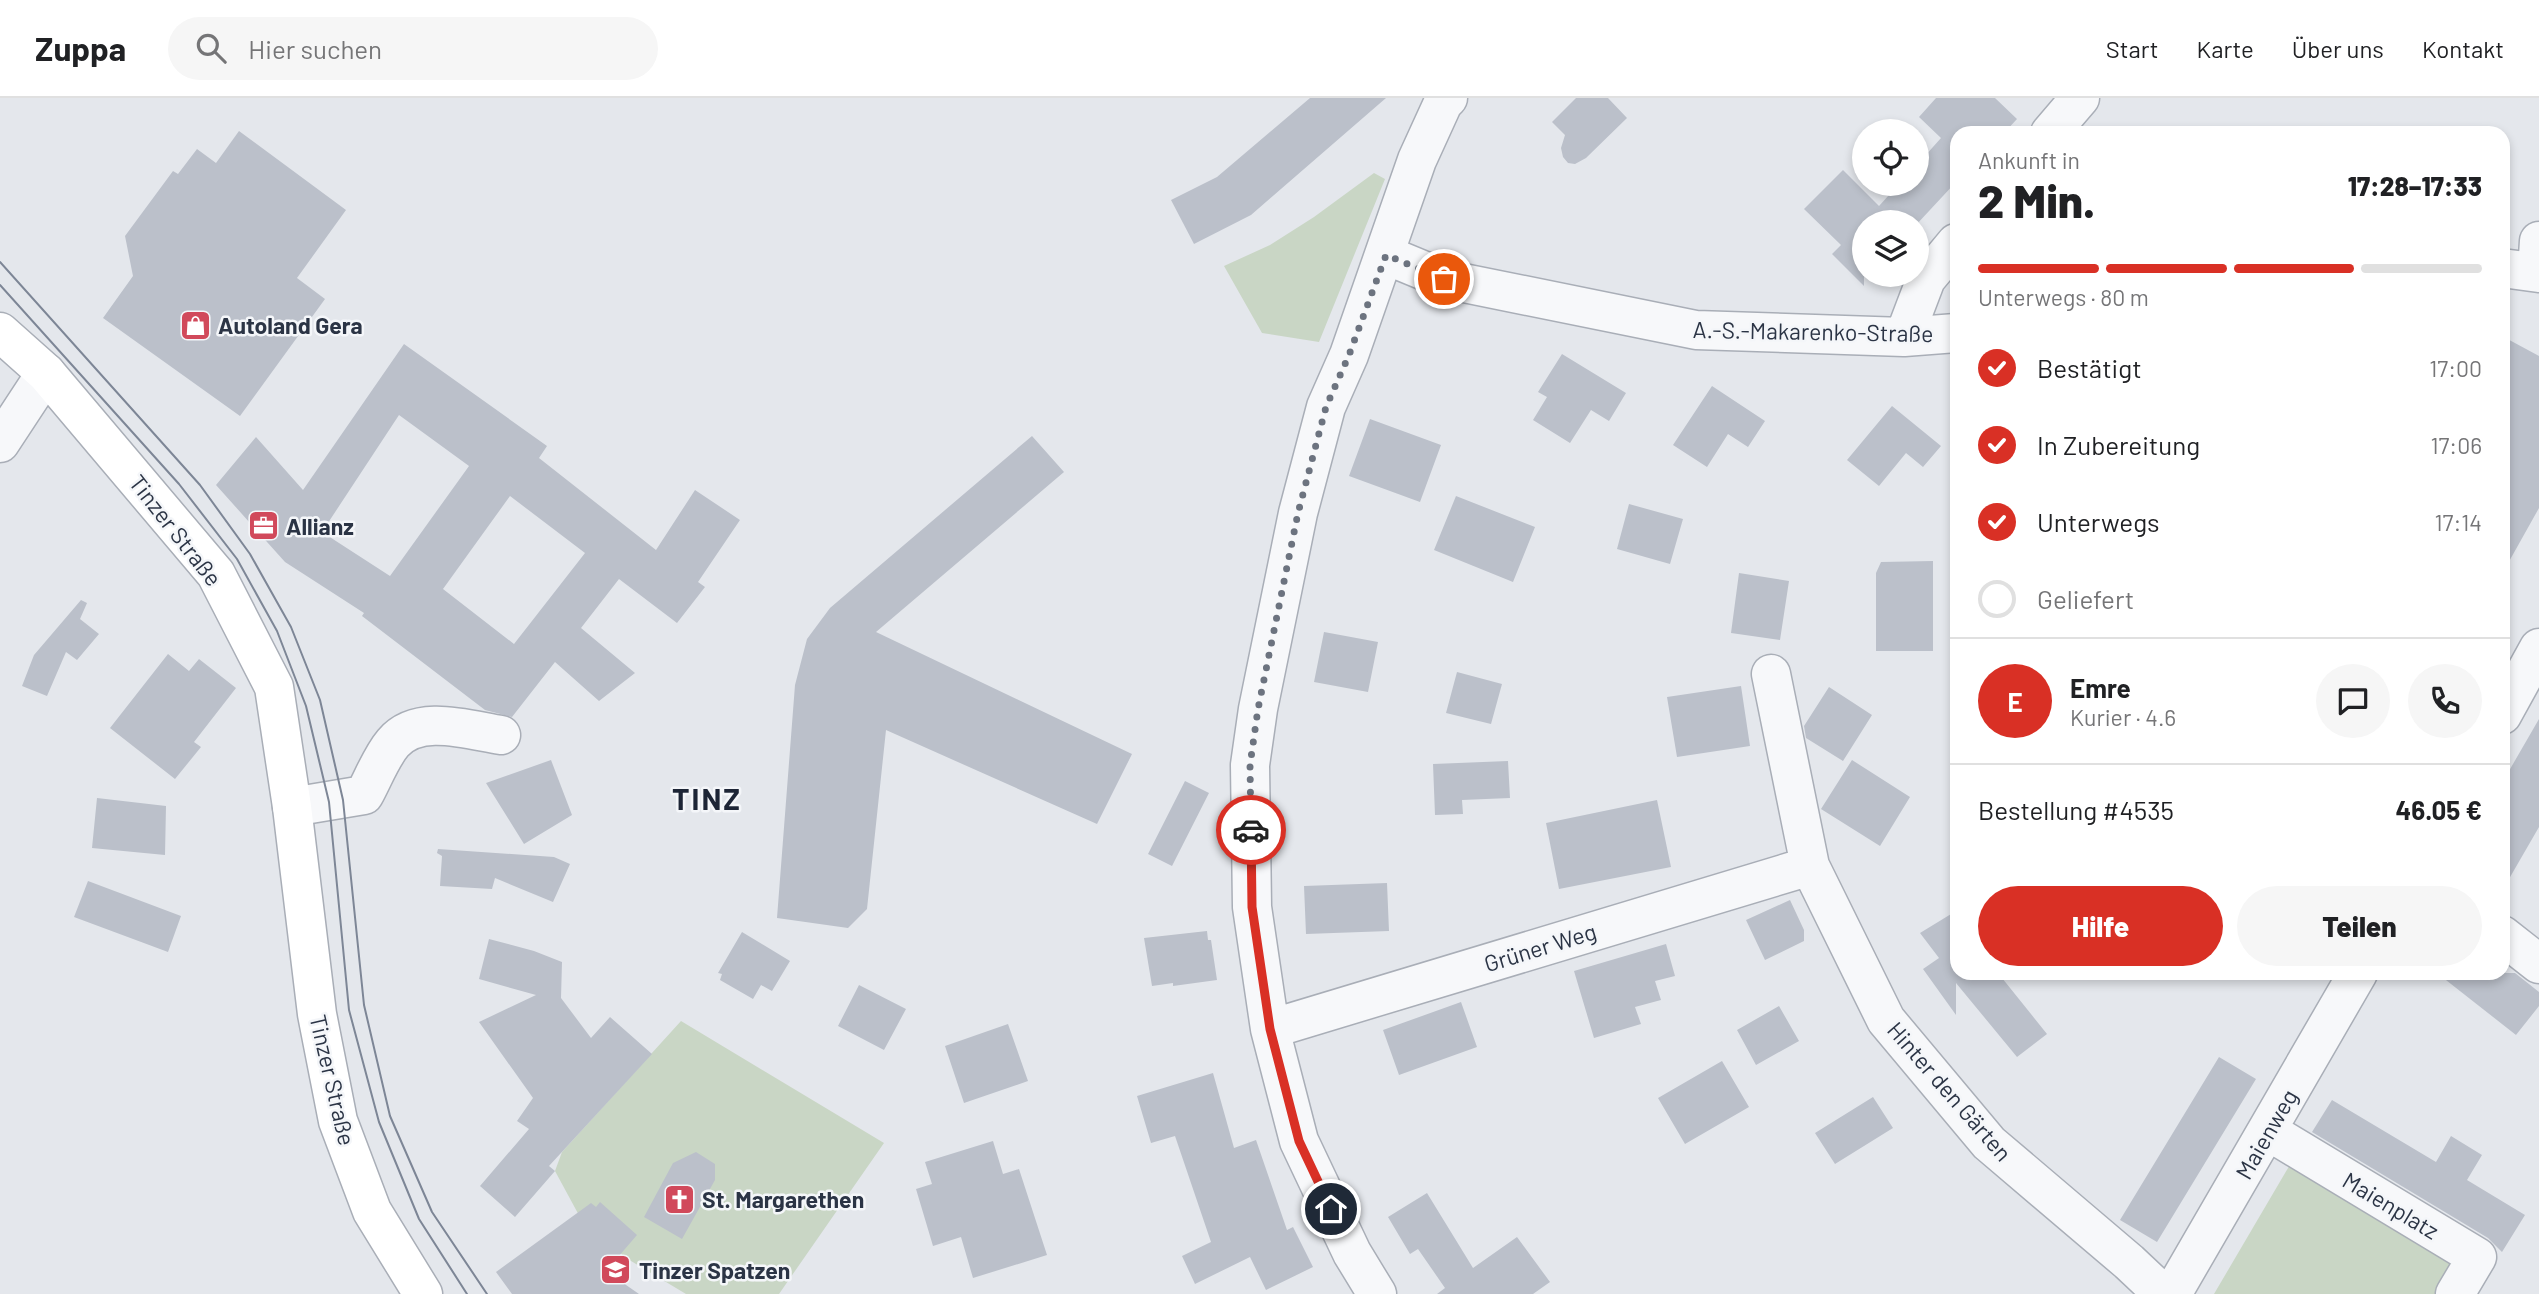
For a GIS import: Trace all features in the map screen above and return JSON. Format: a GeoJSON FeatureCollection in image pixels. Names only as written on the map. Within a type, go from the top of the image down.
{"type":"FeatureCollection","features":[{"type":"Feature","properties":{"kind":"street"},"geometry":{"type":"LineString","coordinates":[[2056,126],[2080,98]]}},
{"type":"Feature","properties":{"kind":"street"},"geometry":{"type":"LineString","coordinates":[[1377,1294],[1352,1253],[1299,1141],[1270,1029],[1252,907],[1250,765],[1258,709],[1298,513],[1323,420],[1386,255],[1418,160],[1443,100]]}},
{"type":"Feature","properties":{"kind":"street"},"geometry":{"type":"LineString","coordinates":[[1904,337],[1926,279],[1950,250]]}},
{"type":"Feature","properties":{"kind":"street","name":"A.-S.-Makarenko-Straße"},"geometry":{"type":"LineString","coordinates":[[1386,255],[1444,279],[1696,330],[1904,337],[1950,333]]}},
{"type":"Feature","properties":{"kind":"street","name":"Tinzer Straße"},"geometry":{"type":"LineString","coordinates":[[0,332],[46,373],[216,574],[274,687],[292,807],[317,1014],[338,1121],[372,1211],[423,1294]]}},
{"type":"Feature","properties":{"kind":"street"},"geometry":{"type":"LineString","coordinates":[[0,443],[46,373]]}},
{"type":"Feature","properties":{"kind":"street"},"geometry":{"type":"LineString","coordinates":[[2510,701],[2539,648]]}},
{"type":"Feature","properties":{"kind":"street","name":"Hinter den Gärten"},"geometry":{"type":"LineString","coordinates":[[1771,674],[1810,866],[1886,1020],[1989,1143],[2129,1262],[2162,1294]]}},
{"type":"Feature","properties":{"kind":"street"},"geometry":{"type":"LineString","coordinates":[[292,807],[364,795],[393,742],[412,729],[432,725],[501,735]]}},
{"type":"Feature","properties":{"kind":"street","name":"Grüner Weg"},"geometry":{"type":"LineString","coordinates":[[1270,1029],[1810,866]]}},
{"type":"Feature","properties":{"kind":"street"},"geometry":{"type":"LineString","coordinates":[[2510,941],[2539,964]]}},
{"type":"Feature","properties":{"kind":"street","name":"Maienweg"},"geometry":{"type":"LineString","coordinates":[[2172,1294],[2354,980]]}},
{"type":"Feature","properties":{"kind":"street","name":"Maienplatz"},"geometry":{"type":"LineString","coordinates":[[2268,1131],[2477,1257],[2455,1294]]}},
{"type":"Feature","properties":{"kind":"green space"},"geometry":{"type":"Polygon","coordinates":[[[1374,173],[1385,179],[1319,342],[1262,333],[1224,266],[1270,245],[1374,173]]]}},
{"type":"Feature","properties":{"kind":"green space"},"geometry":{"type":"Polygon","coordinates":[[[681,1021],[884,1143],[779,1294],[686,1294],[626,1258],[581,1219],[555,1171],[562,1152],[681,1021]]]}},
{"type":"Feature","properties":{"kind":"green space"},"geometry":{"type":"Polygon","coordinates":[[[2291,1163],[2458,1260],[2438,1294],[2214,1294],[2291,1163]]]}},
{"type":"Feature","properties":{"kind":"building"},"geometry":{"type":"Polygon","coordinates":[[[1310,98],[1386,98],[1251,215],[1194,244],[1171,200],[1217,177],[1310,98]]]}},
{"type":"Feature","properties":{"kind":"building"},"geometry":{"type":"Polygon","coordinates":[[[1576,98],[1608,98],[1627,118],[1586,158],[1575,164],[1568,163],[1563,157],[1561,148],[1565,135],[1552,122],[1576,98]]]}},
{"type":"Feature","properties":{"kind":"building"},"geometry":{"type":"Polygon","coordinates":[[[1936,98],[1995,98],[2017,119],[2010,126],[1950,126],[1950,188],[1929,211],[1852,210],[1852,274],[1832,254],[1841,245],[1804,209],[1843,170],[1852,179],[1852,196],[1869,196],[1879,206],[1888,196],[1929,196],[1929,151],[1941,138],[1929,127],[1929,119],[1919,117],[1936,98]]]}},
{"type":"Feature","properties":{"kind":"building"},"geometry":{"type":"Polygon","coordinates":[[[239,131],[346,210],[297,278],[325,299],[240,416],[103,318],[133,276],[125,236],[173,171],[178,174],[197,149],[216,163],[239,131]]]}},
{"type":"Feature","properties":{"kind":"building"},"geometry":{"type":"Polygon","coordinates":[[[2510,340],[2539,356],[2539,508],[2510,560],[2510,340]]]}},
{"type":"Feature","properties":{"kind":"building"},"geometry":{"type":"Polygon","coordinates":[[[404,344],[547,446],[539,458],[656,550],[695,490],[740,520],[698,582],[705,587],[677,623],[619,579],[581,628],[635,673],[599,701],[555,662],[512,717],[485,710],[362,616],[364,613],[285,562],[216,485],[256,437],[303,490],[404,344]],[[399,415],[322,532],[390,576],[469,466],[399,415]],[[510,496],[443,589],[514,644],[585,553],[510,496]]]}},
{"type":"Feature","properties":{"kind":"building"},"geometry":{"type":"Polygon","coordinates":[[[1562,354],[1626,393],[1609,421],[1591,410],[1570,443],[1533,420],[1547,397],[1538,392],[1562,354]]]}},
{"type":"Feature","properties":{"kind":"building"},"geometry":{"type":"Polygon","coordinates":[[[1712,386],[1765,421],[1748,447],[1728,434],[1707,467],[1673,445],[1712,386]]]}},
{"type":"Feature","properties":{"kind":"building"},"geometry":{"type":"Polygon","coordinates":[[[1892,406],[1941,446],[1923,467],[1906,453],[1879,486],[1847,460],[1892,406]]]}},
{"type":"Feature","properties":{"kind":"building"},"geometry":{"type":"Polygon","coordinates":[[[1370,419],[1441,445],[1420,502],[1349,476],[1370,419]]]}},
{"type":"Feature","properties":{"kind":"building"},"geometry":{"type":"Polygon","coordinates":[[[1032,436],[1064,472],[876,632],[1132,754],[1097,824],[886,730],[867,909],[848,928],[777,918],[795,685],[807,639],[830,608],[1032,436]]]}},
{"type":"Feature","properties":{"kind":"building"},"geometry":{"type":"Polygon","coordinates":[[[1456,496],[1535,527],[1513,582],[1434,550],[1456,496]]]}},
{"type":"Feature","properties":{"kind":"building"},"geometry":{"type":"Polygon","coordinates":[[[1629,504],[1683,519],[1670,564],[1617,549],[1629,504]]]}},
{"type":"Feature","properties":{"kind":"building"},"geometry":{"type":"Polygon","coordinates":[[[1933,561],[1933,651],[1876,651],[1876,573],[1881,562],[1933,561]]]}},
{"type":"Feature","properties":{"kind":"building"},"geometry":{"type":"Polygon","coordinates":[[[1739,573],[1789,581],[1780,640],[1731,633],[1739,573]]]}},
{"type":"Feature","properties":{"kind":"building"},"geometry":{"type":"Polygon","coordinates":[[[81,600],[87,603],[80,619],[99,634],[77,660],[66,652],[47,696],[22,686],[34,655],[81,600]]]}},
{"type":"Feature","properties":{"kind":"building"},"geometry":{"type":"Polygon","coordinates":[[[1324,632],[1378,642],[1368,692],[1314,682],[1324,632]]]}},
{"type":"Feature","properties":{"kind":"building"},"geometry":{"type":"Polygon","coordinates":[[[168,654],[189,671],[199,659],[236,688],[194,742],[201,747],[175,779],[110,728],[168,654]]]}},
{"type":"Feature","properties":{"kind":"building"},"geometry":{"type":"Polygon","coordinates":[[[1457,672],[1502,684],[1491,724],[1446,713],[1457,672]]]}},
{"type":"Feature","properties":{"kind":"building"},"geometry":{"type":"Polygon","coordinates":[[[1741,686],[1750,746],[1677,757],[1667,697],[1741,686]]]}},
{"type":"Feature","properties":{"kind":"building"},"geometry":{"type":"Polygon","coordinates":[[[1829,687],[1872,715],[1843,761],[1806,738],[1804,726],[1829,687]]]}},
{"type":"Feature","properties":{"kind":"building"},"geometry":{"type":"Polygon","coordinates":[[[2539,719],[2539,827],[2510,877],[2510,769],[2539,719]]]}},
{"type":"Feature","properties":{"kind":"building"},"geometry":{"type":"Polygon","coordinates":[[[551,760],[572,815],[524,844],[486,783],[551,760]]]}},
{"type":"Feature","properties":{"kind":"building"},"geometry":{"type":"Polygon","coordinates":[[[1852,760],[1910,797],[1880,846],[1821,809],[1852,760]]]}},
{"type":"Feature","properties":{"kind":"building"},"geometry":{"type":"Polygon","coordinates":[[[1508,761],[1510,798],[1462,800],[1463,814],[1435,815],[1433,764],[1508,761]]]}},
{"type":"Feature","properties":{"kind":"building"},"geometry":{"type":"Polygon","coordinates":[[[1185,781],[1209,793],[1172,866],[1148,854],[1185,781]]]}},
{"type":"Feature","properties":{"kind":"building"},"geometry":{"type":"Polygon","coordinates":[[[97,798],[166,806],[165,855],[92,848],[97,798]]]}},
{"type":"Feature","properties":{"kind":"building"},"geometry":{"type":"Polygon","coordinates":[[[1657,800],[1671,867],[1559,889],[1546,823],[1657,800]]]}},
{"type":"Feature","properties":{"kind":"building"},"geometry":{"type":"Polygon","coordinates":[[[438,849],[554,857],[570,864],[553,902],[495,878],[492,889],[440,886],[442,856],[437,853],[438,849]]]}},
{"type":"Feature","properties":{"kind":"building"},"geometry":{"type":"Polygon","coordinates":[[[88,881],[181,916],[168,952],[74,917],[88,881]]]}},
{"type":"Feature","properties":{"kind":"building"},"geometry":{"type":"Polygon","coordinates":[[[1387,883],[1389,931],[1306,934],[1304,886],[1387,883]]]}},
{"type":"Feature","properties":{"kind":"building"},"geometry":{"type":"Polygon","coordinates":[[[1790,900],[1804,930],[1804,941],[1765,960],[1746,920],[1790,900]]]}},
{"type":"Feature","properties":{"kind":"building"},"geometry":{"type":"Polygon","coordinates":[[[1950,915],[1950,980],[2004,980],[2047,1034],[2017,1057],[1956,983],[1956,1015],[1923,969],[1939,958],[1920,933],[1950,915]]]}},
{"type":"Feature","properties":{"kind":"building"},"geometry":{"type":"Polygon","coordinates":[[[1207,931],[1208,940],[1211,940],[1217,980],[1152,986],[1144,938],[1207,931]]]}},
{"type":"Feature","properties":{"kind":"building"},"geometry":{"type":"Polygon","coordinates":[[[742,932],[790,961],[772,991],[761,985],[753,999],[720,980],[722,974],[718,973],[742,932]]]}},
{"type":"Feature","properties":{"kind":"building"},"geometry":{"type":"Polygon","coordinates":[[[489,939],[562,962],[561,998],[591,1038],[610,1017],[652,1054],[549,1166],[555,1171],[515,1217],[480,1186],[529,1129],[517,1121],[533,1098],[479,1022],[536,995],[479,979],[489,939]]]}},
{"type":"Feature","properties":{"kind":"building"},"geometry":{"type":"Polygon","coordinates":[[[1666,944],[1675,976],[1655,981],[1661,1000],[1635,1007],[1641,1024],[1594,1038],[1574,971],[1666,944]]]}},
{"type":"Feature","properties":{"kind":"building"},"geometry":{"type":"Polygon","coordinates":[[[2510,973],[2515,973],[2539,992],[2539,1006],[2516,1035],[2446,980],[2510,980],[2510,973]]]}},
{"type":"Feature","properties":{"kind":"building"},"geometry":{"type":"Polygon","coordinates":[[[859,985],[906,1009],[884,1050],[838,1026],[859,985]]]}},
{"type":"Feature","properties":{"kind":"building"},"geometry":{"type":"Polygon","coordinates":[[[1461,1002],[1477,1047],[1399,1075],[1383,1030],[1461,1002]]]}},
{"type":"Feature","properties":{"kind":"building"},"geometry":{"type":"Polygon","coordinates":[[[1779,1006],[1799,1041],[1756,1065],[1737,1030],[1779,1006]]]}},
{"type":"Feature","properties":{"kind":"building"},"geometry":{"type":"Polygon","coordinates":[[[1008,1024],[1028,1081],[964,1103],[945,1046],[1008,1024]]]}},
{"type":"Feature","properties":{"kind":"building"},"geometry":{"type":"Polygon","coordinates":[[[2219,1057],[2256,1079],[2157,1242],[2120,1220],[2219,1057]]]}},
{"type":"Feature","properties":{"kind":"building"},"geometry":{"type":"Polygon","coordinates":[[[1722,1061],[1749,1107],[1685,1144],[1658,1098],[1722,1061]]]}},
{"type":"Feature","properties":{"kind":"building"},"geometry":{"type":"Polygon","coordinates":[[[1213,1073],[1234,1148],[1256,1140],[1287,1230],[1293,1227],[1313,1267],[1266,1290],[1250,1257],[1195,1284],[1182,1256],[1211,1242],[1175,1136],[1151,1143],[1137,1096],[1213,1073]]]}},
{"type":"Feature","properties":{"kind":"building"},"geometry":{"type":"Polygon","coordinates":[[[1873,1097],[1893,1128],[1835,1164],[1815,1133],[1873,1097]]]}},
{"type":"Feature","properties":{"kind":"building"},"geometry":{"type":"Polygon","coordinates":[[[2332,1100],[2436,1162],[2451,1136],[2482,1155],[2467,1180],[2525,1215],[2502,1252],[2488,1238],[2312,1132],[2332,1100]]]}},
{"type":"Feature","properties":{"kind":"building"},"geometry":{"type":"Polygon","coordinates":[[[993,1141],[1003,1174],[1019,1169],[1047,1255],[973,1278],[961,1237],[933,1246],[916,1189],[932,1184],[925,1162],[993,1141]]]}},
{"type":"Feature","properties":{"kind":"building","name":"St. Margarethen"},"geometry":{"type":"Polygon","coordinates":[[[696,1152],[715,1164],[715,1180],[682,1239],[644,1217],[673,1163],[696,1152]]]}},
{"type":"Feature","properties":{"kind":"building"},"geometry":{"type":"Polygon","coordinates":[[[1427,1193],[1473,1268],[1517,1237],[1550,1282],[1533,1294],[1437,1294],[1445,1288],[1418,1249],[1410,1254],[1388,1217],[1427,1193]]]}},
{"type":"Feature","properties":{"kind":"building"},"geometry":{"type":"Polygon","coordinates":[[[600,1202],[637,1235],[606,1271],[639,1294],[512,1294],[496,1272],[591,1203],[596,1207],[600,1202]]]}},
{"type":"Feature","properties":{"kind":"tram line"},"geometry":{"type":"LineString","coordinates":[[0,262],[200,485],[250,554],[291,627],[320,700],[343,800],[364,1005],[390,1116],[432,1212],[487,1294]]}},
{"type":"Feature","properties":{"kind":"tram line"},"geometry":{"type":"LineString","coordinates":[[0,285],[179,484],[237,559],[277,631],[306,706],[329,802],[349,1010],[379,1122],[419,1219],[467,1294]]}},
{"type":"Feature","properties":{"kind":"way so far"},"geometry":{"type":"LineString","coordinates":[[1251,830],[1250,765],[1258,709],[1298,513],[1326,407],[1349,355],[1386,255],[1444,279]]}},
{"type":"Feature","properties":{"kind":"place","name":"Autoland Gera"},"geometry":{"type":"Point","coordinates":[195,325]}},
{"type":"Feature","properties":{"kind":"place","name":"Allianz"},"geometry":{"type":"Point","coordinates":[263,526]}},
{"type":"Feature","properties":{"kind":"place","name":"St. Margarethen"},"geometry":{"type":"Point","coordinates":[679,1199]}},
{"type":"Feature","properties":{"kind":"place","name":"Tinzer Spatzen"},"geometry":{"type":"Point","coordinates":[616,1270]}},
{"type":"Feature","properties":{"kind":"district","name":"TINZ"},"geometry":{"type":"Point","coordinates":[707,798]}},
{"type":"Feature","properties":{"kind":"route"},"geometry":{"type":"LineString","coordinates":[[1251,830],[1252,907],[1270,1029],[1299,1141],[1331,1209]]}}]}
